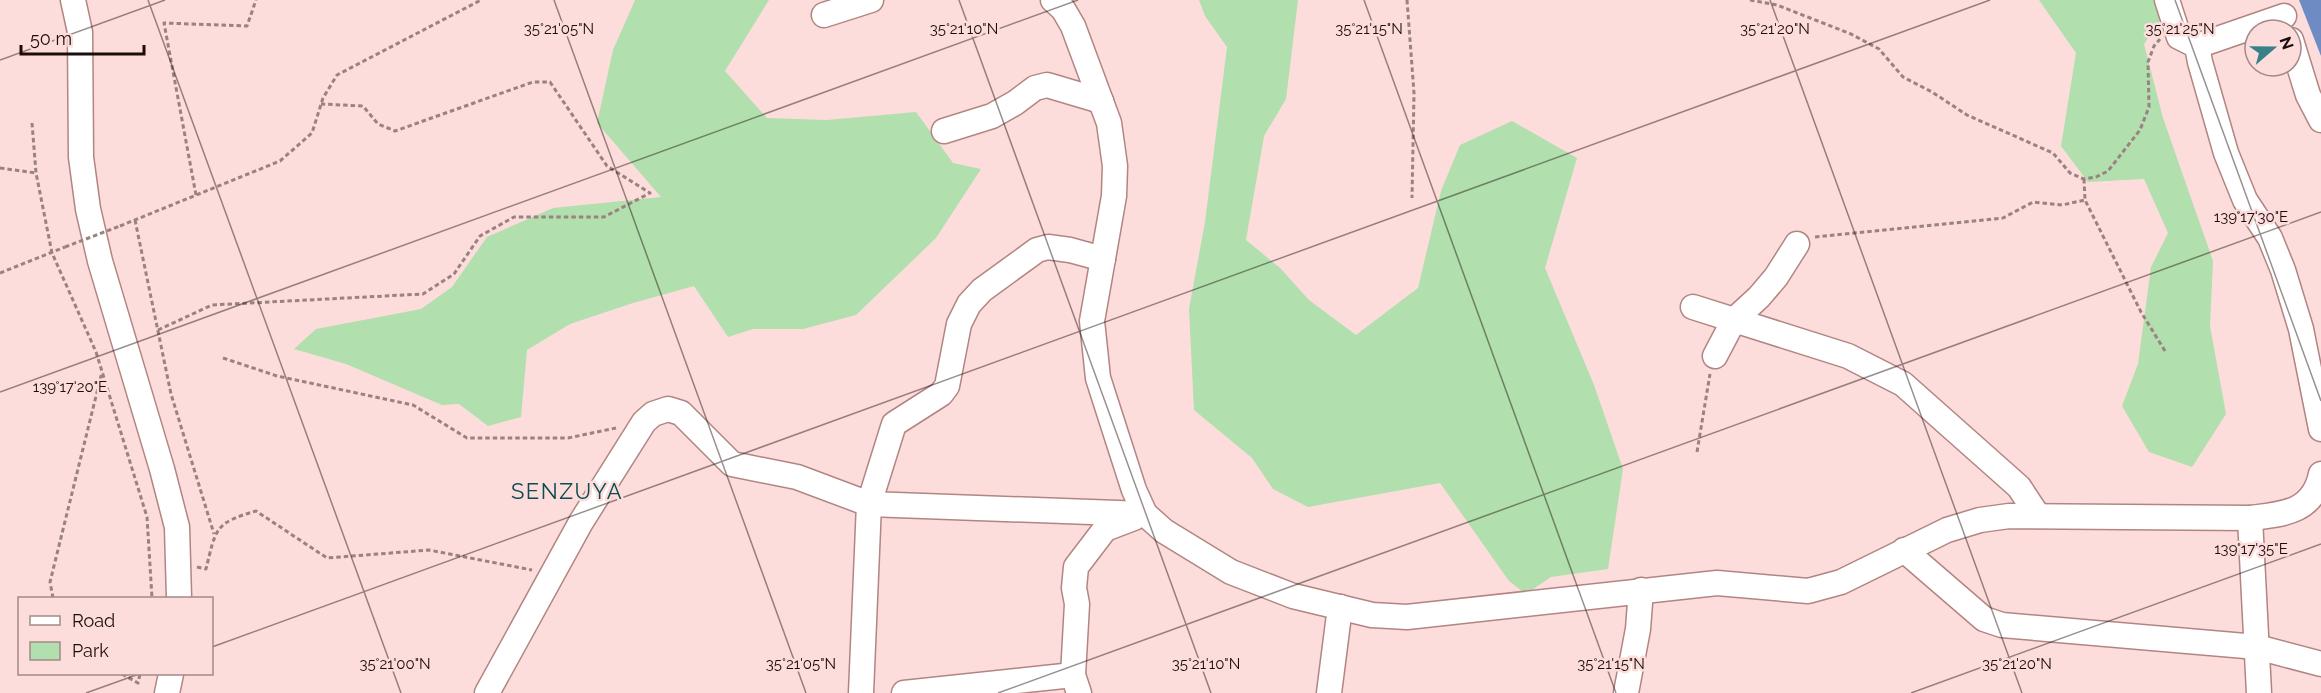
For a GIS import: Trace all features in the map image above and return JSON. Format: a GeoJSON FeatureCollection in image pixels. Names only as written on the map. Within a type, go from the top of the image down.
{"type":"FeatureCollection","features":[{"type":"Feature","properties":{"kind":"street"},"geometry":{"type":"LineString","coordinates":[[73,0],[80,32],[81,157],[88,209],[100,261],[177,527],[179,597]]}},
{"type":"Feature","properties":{"kind":"street"},"geometry":{"type":"LineString","coordinates":[[824,15],[871,0]]}},
{"type":"Feature","properties":{"kind":"street"},"geometry":{"type":"LineString","coordinates":[[1053,0],[1063,9],[1073,26],[1109,123],[1115,166],[1114,196],[1092,321],[1098,378],[1134,490],[1145,514],[1164,531],[1231,573],[1293,596],[1372,615],[1407,617],[1717,583],[1808,591],[1841,582],[1947,530],[1980,520],[2009,516],[2250,518],[2284,514],[2307,503],[2319,483],[2321,474]]}},
{"type":"Feature","properties":{"kind":"street"},"geometry":{"type":"LineString","coordinates":[[2171,10],[2179,37],[2198,46],[2284,15]]}},
{"type":"Feature","properties":{"kind":"street"},"geometry":{"type":"LineString","coordinates":[[2198,46],[2200,62],[2226,153],[2246,200],[2271,238],[2283,270],[2301,329],[2321,429]]}},
{"type":"Feature","properties":{"kind":"street"},"geometry":{"type":"LineString","coordinates":[[2303,78],[2308,95],[2321,120]]}},
{"type":"Feature","properties":{"kind":"street"},"geometry":{"type":"LineString","coordinates":[[944,131],[992,116],[1035,88],[1047,85],[1101,101]]}},
{"type":"Feature","properties":{"kind":"street"},"geometry":{"type":"LineString","coordinates":[[1715,356],[1734,320],[1759,297],[1776,277],[1797,244]]}},
{"type":"Feature","properties":{"kind":"street"},"geometry":{"type":"LineString","coordinates":[[861,693],[868,504],[894,424],[941,394],[947,386],[959,324],[969,304],[976,297],[1037,250],[1048,247],[1070,250],[1103,259]]}},
{"type":"Feature","properties":{"kind":"street"},"geometry":{"type":"LineString","coordinates":[[1693,308],[1848,356],[1903,384],[2019,487],[2038,516]]}},
{"type":"Feature","properties":{"kind":"street"},"geometry":{"type":"LineString","coordinates":[[487,693],[581,522],[644,422],[653,414],[668,409],[681,413],[732,464],[797,477],[868,504],[1145,514]]}},
{"type":"Feature","properties":{"kind":"street"},"geometry":{"type":"LineString","coordinates":[[904,693],[1079,687],[1077,604],[1074,588],[1076,567],[1105,529],[1145,514]]}},
{"type":"Feature","properties":{"kind":"street"},"geometry":{"type":"LineString","coordinates":[[2250,518],[2259,693]]}},
{"type":"Feature","properties":{"kind":"street"},"geometry":{"type":"LineString","coordinates":[[1904,550],[1984,619],[2002,625],[2257,648],[2321,664]]}},
{"type":"Feature","properties":{"kind":"street"},"geometry":{"type":"LineString","coordinates":[[1626,693],[1638,629],[1641,590]]}},
{"type":"Feature","properties":{"kind":"street"},"geometry":{"type":"LineString","coordinates":[[1329,693],[1340,607]]}},
{"type":"Feature","properties":{"kind":"path"},"geometry":{"type":"LineString","coordinates":[[196,195],[164,23],[248,26],[256,0]]}},
{"type":"Feature","properties":{"kind":"path"},"geometry":{"type":"LineString","coordinates":[[0,273],[280,161],[312,133],[321,104],[337,75],[481,0]]}},
{"type":"Feature","properties":{"kind":"path"},"geometry":{"type":"LineString","coordinates":[[1407,0],[1414,93],[1412,198]]}},
{"type":"Feature","properties":{"kind":"path"},"geometry":{"type":"LineString","coordinates":[[1750,0],[1777,5],[1851,33],[1879,50],[1904,77],[1932,92],[1966,115],[2053,153],[2070,173],[2084,179],[2096,177],[2108,171],[2140,130],[2149,107],[2148,62],[2171,10]]}},
{"type":"Feature","properties":{"kind":"path"},"geometry":{"type":"LineString","coordinates":[[158,330],[212,305],[423,294],[454,274],[480,236],[514,217],[604,217],[650,193],[607,166],[550,82],[533,82],[395,131],[378,124],[363,106],[321,104]]}},
{"type":"Feature","properties":{"kind":"path"},"geometry":{"type":"LineString","coordinates":[[32,123],[36,173],[52,253],[96,352],[147,517],[152,597]]}},
{"type":"Feature","properties":{"kind":"path"},"geometry":{"type":"LineString","coordinates":[[0,168],[36,173]]}},
{"type":"Feature","properties":{"kind":"path"},"geometry":{"type":"LineString","coordinates":[[2084,179],[2085,200],[2141,312],[2164,351]]}},
{"type":"Feature","properties":{"kind":"path"},"geometry":{"type":"LineString","coordinates":[[1797,244],[1810,237],[2003,218],[2033,202],[2062,205],[2085,200]]}},
{"type":"Feature","properties":{"kind":"path"},"geometry":{"type":"LineString","coordinates":[[135,220],[171,394],[214,534],[206,569],[177,564]]}},
{"type":"Feature","properties":{"kind":"path"},"geometry":{"type":"LineString","coordinates":[[1697,452],[1707,383],[1715,356]]}},
{"type":"Feature","properties":{"kind":"path"},"geometry":{"type":"LineString","coordinates":[[223,358],[277,376],[413,405],[467,438],[568,438],[644,422]]}},
{"type":"Feature","properties":{"kind":"path"},"geometry":{"type":"LineString","coordinates":[[53,597],[50,582],[102,370]]}},
{"type":"Feature","properties":{"kind":"path"},"geometry":{"type":"LineString","coordinates":[[214,534],[230,518],[256,511],[327,558],[429,550],[551,574]]}},
{"type":"Feature","properties":{"kind":"path"},"geometry":{"type":"LineString","coordinates":[[124,675],[138,683],[140,675]]}},
{"type":"Feature","properties":{"kind":"green space"},"geometry":{"type":"Polygon","coordinates":[[[635,0],[769,0],[725,71],[767,118],[827,120],[916,112],[953,163],[981,169],[936,238],[856,315],[803,329],[753,329],[728,337],[694,286],[633,303],[570,324],[527,350],[521,417],[488,426],[459,404],[442,405],[346,364],[294,349],[316,329],[421,309],[452,287],[487,237],[553,208],[661,197],[597,123],[613,50],[635,0]]]}},
{"type":"Feature","properties":{"kind":"green space"},"geometry":{"type":"Polygon","coordinates":[[[1199,0],[1298,0],[1286,99],[1264,136],[1246,240],[1280,268],[1309,300],[1356,335],[1418,288],[1441,191],[1460,145],[1512,121],[1577,158],[1545,268],[1594,385],[1623,469],[1608,569],[1551,577],[1526,594],[1509,581],[1440,483],[1308,507],[1273,489],[1252,458],[1194,410],[1189,309],[1205,222],[1227,47],[1205,16],[1199,0]]]}},
{"type":"Feature","properties":{"kind":"green space"},"geometry":{"type":"Polygon","coordinates":[[[2039,0],[2158,0],[2163,16],[2144,44],[2163,118],[2213,261],[2210,326],[2226,414],[2192,467],[2149,452],[2122,406],[2138,364],[2151,267],[2168,233],[2144,179],[2088,182],[2061,146],[2076,53],[2039,0]]]}},
{"type":"Feature","properties":{"kind":"water"},"geometry":{"type":"Polygon","coordinates":[[[2299,0],[2321,0],[2321,56],[2299,0]]]}},
{"type":"Feature","properties":{"kind":"district","name":"SENZUYA"},"geometry":{"type":"Point","coordinates":[567,491]}}]}
